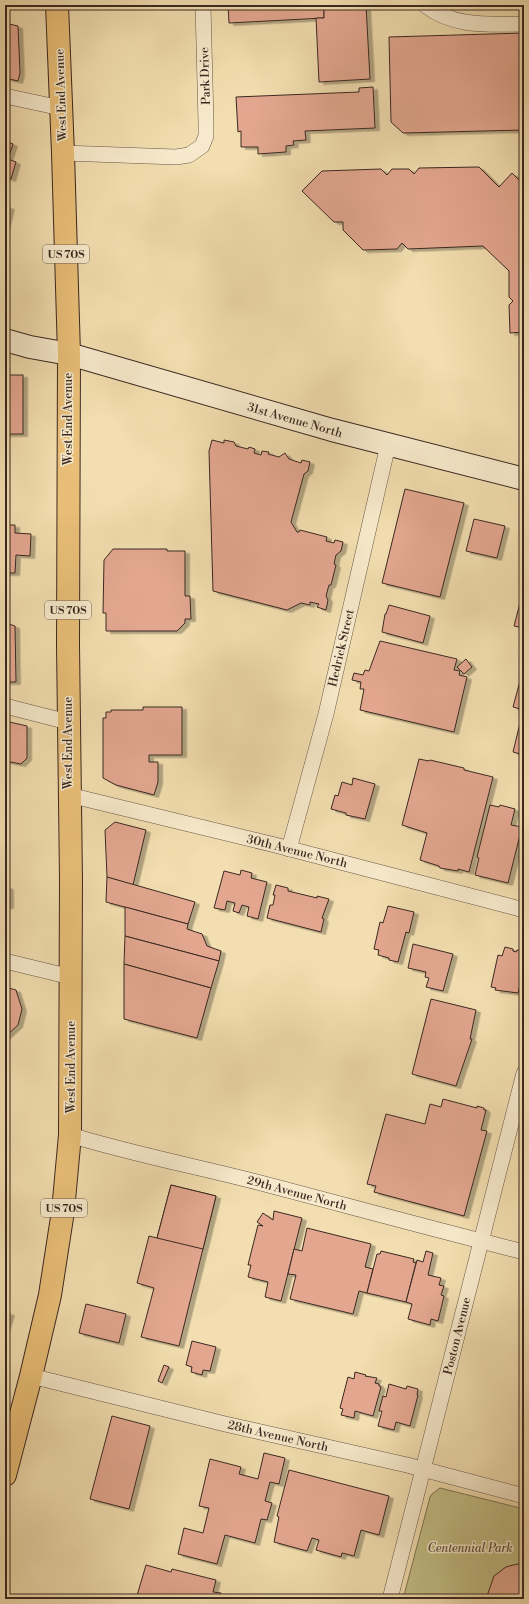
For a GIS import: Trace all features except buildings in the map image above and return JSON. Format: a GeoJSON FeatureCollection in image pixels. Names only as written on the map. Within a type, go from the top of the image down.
{"type":"FeatureCollection","features":[{"type":"Feature","properties":{"kind":"main road","name":"West End Avenue"},"geometry":{"type":"LineString","coordinates":[[5,1475],[46,1317],[57,1258],[70,1135],[71,977],[68,722],[69,354],[57,5]]}},
{"type":"Feature","properties":{"kind":"main road","name":"31st Avenue North"},"geometry":{"type":"LineString","coordinates":[[5,340],[30,347],[69,354],[207,395],[388,445],[524,479]]}},
{"type":"Feature","properties":{"kind":"street","name":"Park Drive"},"geometry":{"type":"LineString","coordinates":[[63,153],[176,157],[189,154],[202,146],[206,136],[203,5]]}},
{"type":"Feature","properties":{"kind":"street"},"geometry":{"type":"LineString","coordinates":[[425,5],[447,18],[460,22],[485,24],[524,24]]}},
{"type":"Feature","properties":{"kind":"street"},"geometry":{"type":"LineString","coordinates":[[5,96],[61,108]]}},
{"type":"Feature","properties":{"kind":"street","name":"Hedrick Street"},"geometry":{"type":"LineString","coordinates":[[289,849],[326,714],[388,445]]}},
{"type":"Feature","properties":{"kind":"street"},"geometry":{"type":"LineString","coordinates":[[5,706],[68,722]]}},
{"type":"Feature","properties":{"kind":"street","name":"30th Avenue North"},"geometry":{"type":"LineString","coordinates":[[69,795],[289,849],[524,910]]}},
{"type":"Feature","properties":{"kind":"street"},"geometry":{"type":"LineString","coordinates":[[5,961],[71,977]]}},
{"type":"Feature","properties":{"kind":"street","name":"Poston Avenue"},"geometry":{"type":"LineString","coordinates":[[390,1599],[524,1073]]}},
{"type":"Feature","properties":{"kind":"street","name":"29th Avenue North"},"geometry":{"type":"LineString","coordinates":[[70,1135],[103,1145],[247,1180],[524,1252]]}},
{"type":"Feature","properties":{"kind":"street","name":"28th Avenue North"},"geometry":{"type":"LineString","coordinates":[[31,1376],[88,1391],[423,1470],[524,1496]]}},
{"type":"Feature","properties":{"kind":"green space","name":"Centennial Park"},"geometry":{"type":"Polygon","coordinates":[[[440,1488],[524,1509],[524,1599],[403,1599],[430,1497],[440,1488]]]}}]}
